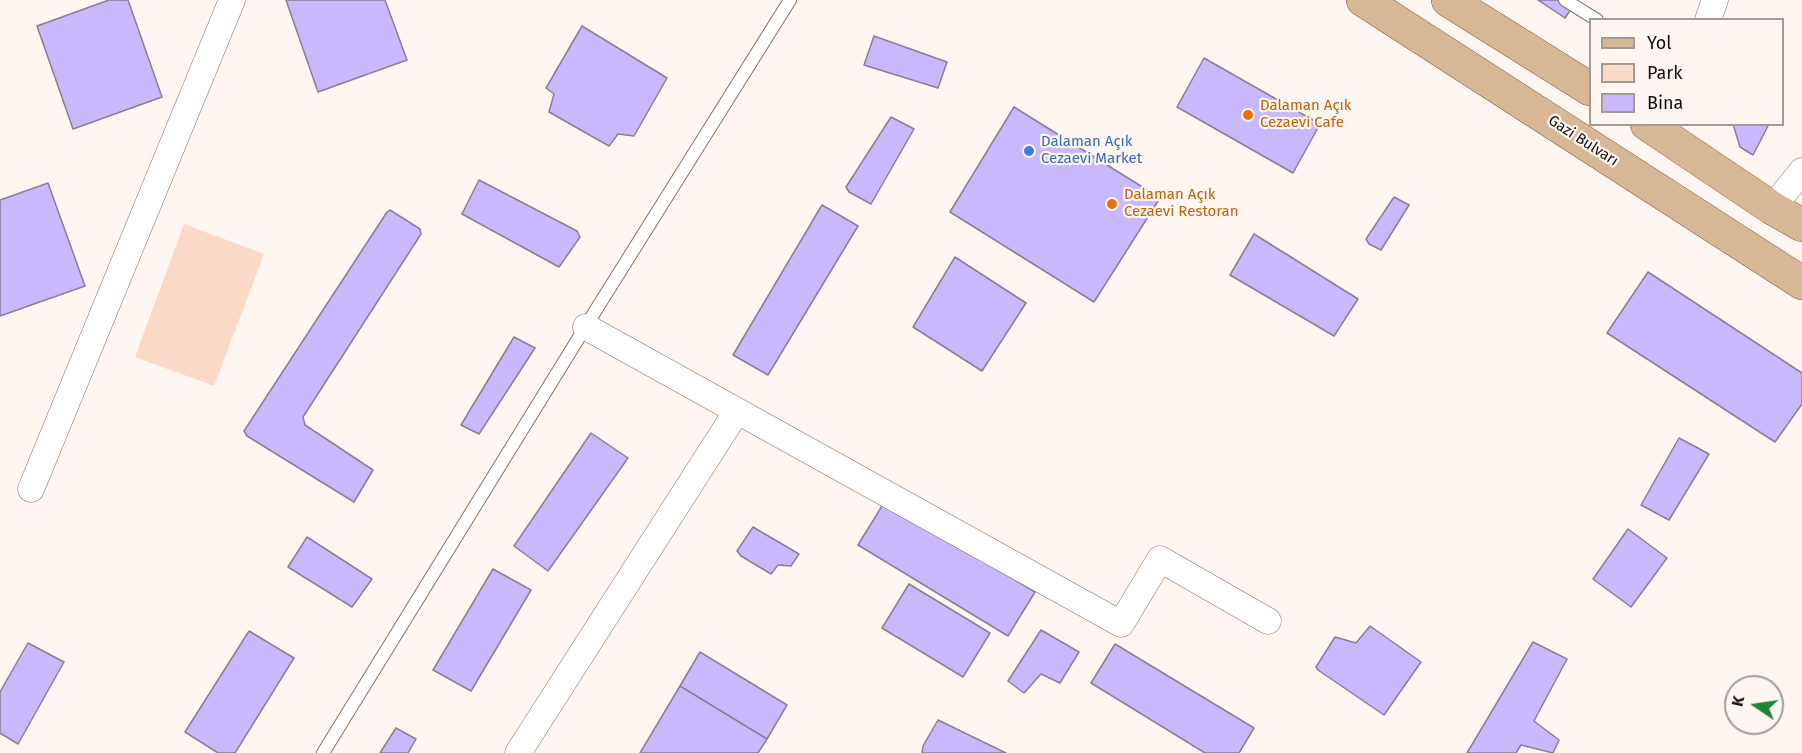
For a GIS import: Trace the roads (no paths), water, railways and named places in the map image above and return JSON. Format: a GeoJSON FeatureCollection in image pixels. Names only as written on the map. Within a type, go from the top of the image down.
{"type":"FeatureCollection","features":[{"type":"Feature","properties":{"kind":"main road","name":"Gazi Bulvarı"},"geometry":{"type":"LineString","coordinates":[[1364,0],[1802,283]]}},
{"type":"Feature","properties":{"kind":"main road"},"geometry":{"type":"LineString","coordinates":[[1448,0],[1589,89]]}},
{"type":"Feature","properties":{"kind":"main road"},"geometry":{"type":"LineString","coordinates":[[1662,129],[1772,208],[1802,225]]}},
{"type":"Feature","properties":{"kind":"street"},"geometry":{"type":"LineString","coordinates":[[32,489],[232,0]]}},
{"type":"Feature","properties":{"kind":"street"},"geometry":{"type":"LineString","coordinates":[[1709,18],[1715,0]]}},
{"type":"Feature","properties":{"kind":"street"},"geometry":{"type":"LineString","coordinates":[[1772,208],[1802,171]]}},
{"type":"Feature","properties":{"kind":"street"},"geometry":{"type":"LineString","coordinates":[[586,327],[1121,624],[1160,559],[1268,621]]}},
{"type":"Feature","properties":{"kind":"street"},"geometry":{"type":"LineString","coordinates":[[518,753],[736,411]]}},
{"type":"Feature","properties":{"kind":"lane"},"geometry":{"type":"LineString","coordinates":[[323,753],[790,0]]}},
{"type":"Feature","properties":{"kind":"lane"},"geometry":{"type":"LineString","coordinates":[[1565,0],[1594,18]]}},
{"type":"Feature","properties":{"kind":"place","name":"Dalaman Açık Cezaevi Cafe"},"geometry":{"type":"Point","coordinates":[1248,115]}},
{"type":"Feature","properties":{"kind":"place","name":"Dalaman Açık Cezaevi Market"},"geometry":{"type":"Point","coordinates":[1029,151]}},
{"type":"Feature","properties":{"kind":"place","name":"Dalaman Açık Cezaevi Restoran"},"geometry":{"type":"Point","coordinates":[1112,204]}}]}
